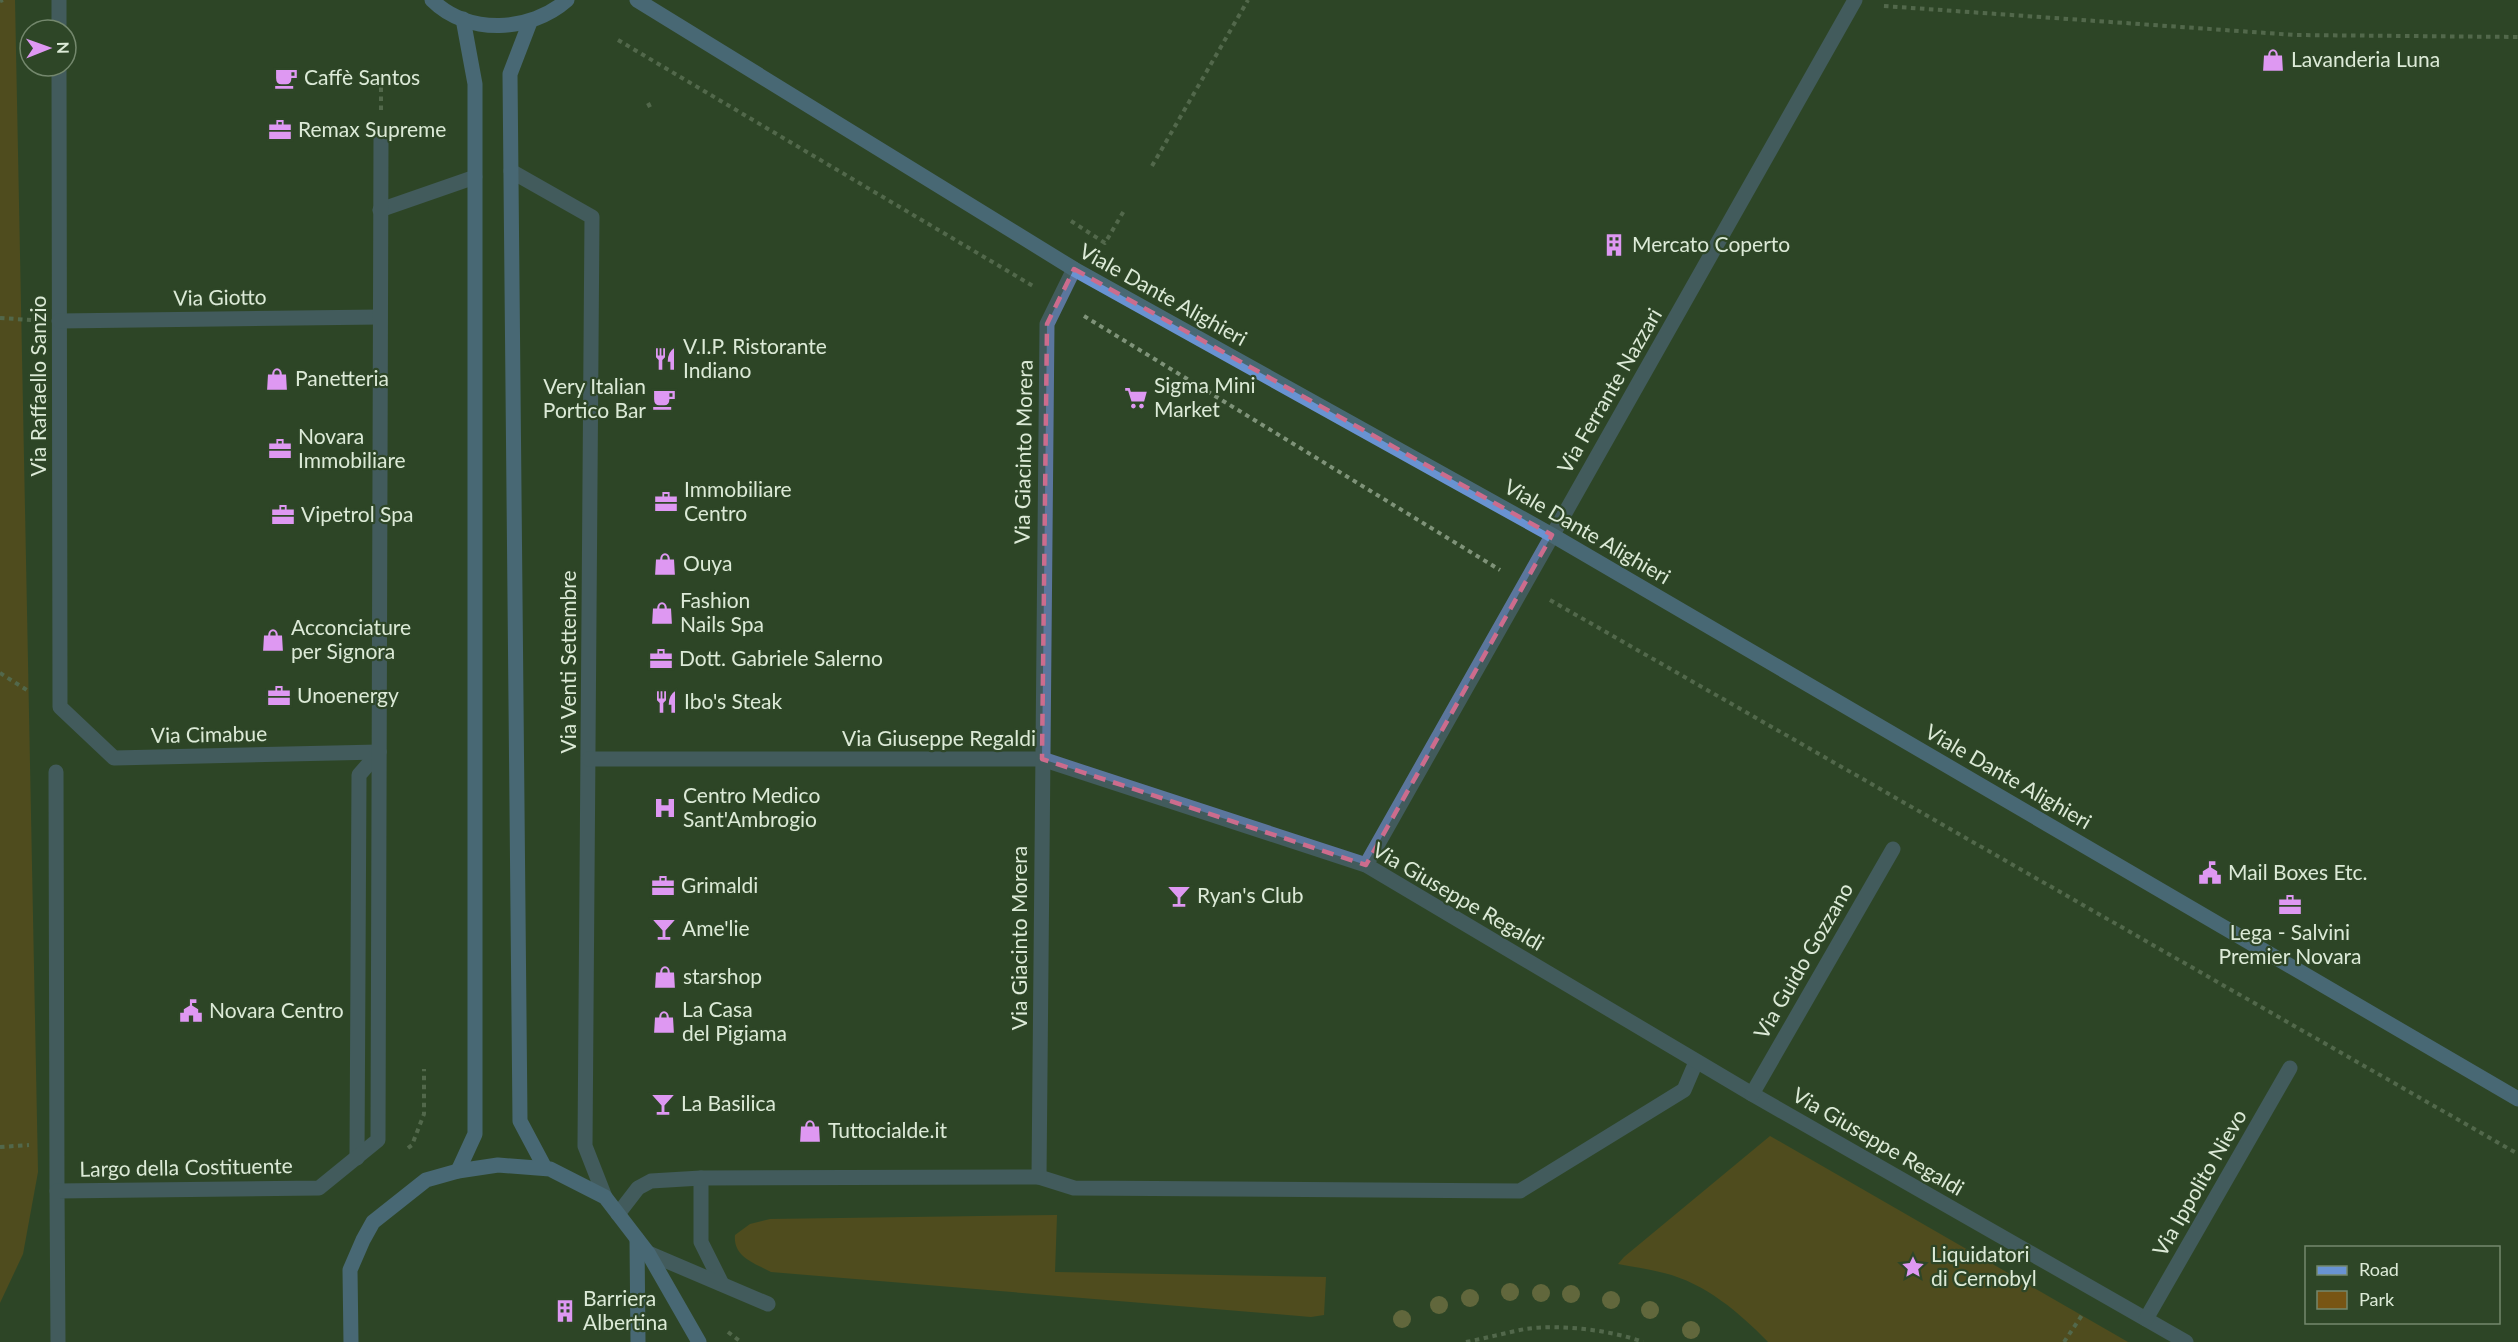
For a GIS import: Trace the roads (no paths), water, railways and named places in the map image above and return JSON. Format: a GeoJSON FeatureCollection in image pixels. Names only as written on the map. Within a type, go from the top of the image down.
{"type":"FeatureCollection","features":[{"type":"Feature","properties":{"kind":"street"},"geometry":{"type":"LineString","coordinates":[[59,0],[59,18]]}},
{"type":"Feature","properties":{"kind":"street"},"geometry":{"type":"LineString","coordinates":[[432,0],[463,19],[486,25],[508,26],[530,22],[558,9],[567,0]]}},
{"type":"Feature","properties":{"kind":"street","name":"Viale Dante Alighieri"},"geometry":{"type":"LineString","coordinates":[[637,0],[1074,270],[1552,535],[2518,1099]]}},
{"type":"Feature","properties":{"kind":"street","name":"Via Ferrante Nazzari"},"geometry":{"type":"LineString","coordinates":[[1366,865],[1855,0]]}},
{"type":"Feature","properties":{"kind":"street"},"geometry":{"type":"LineString","coordinates":[[458,1171],[475,1134],[475,84],[463,19]]}},
{"type":"Feature","properties":{"kind":"street"},"geometry":{"type":"LineString","coordinates":[[530,22],[510,74],[520,1121],[545,1168]]}},
{"type":"Feature","properties":{"kind":"street","name":"Via Raffaello Sanzio"},"geometry":{"type":"LineString","coordinates":[[59,78],[60,707]]}},
{"type":"Feature","properties":{"kind":"street"},"geometry":{"type":"LineString","coordinates":[[357,1158],[359,775],[379,752],[381,137]]}},
{"type":"Feature","properties":{"kind":"street","name":"Via Venti Settembre"},"geometry":{"type":"LineString","coordinates":[[511,171],[592,218],[585,1146],[605,1197]]}},
{"type":"Feature","properties":{"kind":"street"},"geometry":{"type":"LineString","coordinates":[[381,210],[475,177]]}},
{"type":"Feature","properties":{"kind":"street","name":"Via Giacinto Morera"},"geometry":{"type":"LineString","coordinates":[[1039,1176],[1047,324],[1074,270]]}},
{"type":"Feature","properties":{"kind":"street","name":"Via Giotto"},"geometry":{"type":"LineString","coordinates":[[59,321],[380,317]]}},
{"type":"Feature","properties":{"kind":"street","name":"Via Cimabue"},"geometry":{"type":"LineString","coordinates":[[60,707],[114,758],[379,752]]}},
{"type":"Feature","properties":{"kind":"street","name":"Largo della Costituente"},"geometry":{"type":"LineString","coordinates":[[58,1342],[57,1191],[320,1188],[378,1140],[379,752]]}},
{"type":"Feature","properties":{"kind":"street","name":"Via Giuseppe Regaldi"},"geometry":{"type":"LineString","coordinates":[[589,759],[1042,759],[1366,865],[1696,1062],[2186,1342]]}},
{"type":"Feature","properties":{"kind":"street"},"geometry":{"type":"LineString","coordinates":[[56,772],[57,1191]]}},
{"type":"Feature","properties":{"kind":"street","name":"Via Guido Gozzano"},"geometry":{"type":"LineString","coordinates":[[1752,1094],[1893,849]]}},
{"type":"Feature","properties":{"kind":"street"},"geometry":{"type":"LineString","coordinates":[[618,1214],[638,1188],[651,1181],[701,1178],[1039,1176],[1074,1188],[1520,1191],[1684,1090],[1696,1062]]}},
{"type":"Feature","properties":{"kind":"street","name":"Via Ippolito Nievo"},"geometry":{"type":"LineString","coordinates":[[2146,1319],[2290,1068]]}},
{"type":"Feature","properties":{"kind":"street"},"geometry":{"type":"LineString","coordinates":[[351,1342],[350,1270],[373,1222],[426,1180],[458,1171],[498,1165],[545,1168],[605,1197],[648,1253],[699,1342]]}},
{"type":"Feature","properties":{"kind":"street"},"geometry":{"type":"LineString","coordinates":[[701,1178],[701,1242],[722,1284]]}},
{"type":"Feature","properties":{"kind":"street"},"geometry":{"type":"LineString","coordinates":[[637,1239],[638,1342]]}},
{"type":"Feature","properties":{"kind":"street"},"geometry":{"type":"LineString","coordinates":[[648,1253],[768,1304]]}},
{"type":"Feature","properties":{"kind":"place","name":"Lavanderia Luna"},"geometry":{"type":"Point","coordinates":[2273,60]}},
{"type":"Feature","properties":{"kind":"place","name":"Caffè Santos"},"geometry":{"type":"Point","coordinates":[286,78]}},
{"type":"Feature","properties":{"kind":"place","name":"Remax Supreme"},"geometry":{"type":"Point","coordinates":[280,130]}},
{"type":"Feature","properties":{"kind":"place","name":"Mercato Coperto"},"geometry":{"type":"Point","coordinates":[1614,245]}},
{"type":"Feature","properties":{"kind":"place","name":"V.I.P. Ristorante Indiano"},"geometry":{"type":"Point","coordinates":[665,359]}},
{"type":"Feature","properties":{"kind":"place","name":"Panetteria"},"geometry":{"type":"Point","coordinates":[277,379]}},
{"type":"Feature","properties":{"kind":"place","name":"Sigma Mini Market"},"geometry":{"type":"Point","coordinates":[1136,398]}},
{"type":"Feature","properties":{"kind":"place","name":"Very Italian Portico Bar"},"geometry":{"type":"Point","coordinates":[664,399]}},
{"type":"Feature","properties":{"kind":"place","name":"Novara Immobiliare"},"geometry":{"type":"Point","coordinates":[280,449]}},
{"type":"Feature","properties":{"kind":"place","name":"Immobiliare Centro"},"geometry":{"type":"Point","coordinates":[666,502]}},
{"type":"Feature","properties":{"kind":"place","name":"Vipetrol Spa"},"geometry":{"type":"Point","coordinates":[283,515]}},
{"type":"Feature","properties":{"kind":"place","name":"Ouya"},"geometry":{"type":"Point","coordinates":[665,564]}},
{"type":"Feature","properties":{"kind":"place","name":"Fashion Nails Spa"},"geometry":{"type":"Point","coordinates":[662,613]}},
{"type":"Feature","properties":{"kind":"place","name":"Acconciature per Signora"},"geometry":{"type":"Point","coordinates":[273,640]}},
{"type":"Feature","properties":{"kind":"place","name":"Dott. Gabriele Salerno"},"geometry":{"type":"Point","coordinates":[661,659]}},
{"type":"Feature","properties":{"kind":"place","name":"Unoenergy"},"geometry":{"type":"Point","coordinates":[279,696]}},
{"type":"Feature","properties":{"kind":"place","name":"Ibo's Steak"},"geometry":{"type":"Point","coordinates":[666,702]}},
{"type":"Feature","properties":{"kind":"place","name":"Centro Medico Sant'Ambrogio"},"geometry":{"type":"Point","coordinates":[665,808]}},
{"type":"Feature","properties":{"kind":"place","name":"Mail Boxes Etc."},"geometry":{"type":"Point","coordinates":[2210,873]}},
{"type":"Feature","properties":{"kind":"place","name":"Grimaldi"},"geometry":{"type":"Point","coordinates":[663,886]}},
{"type":"Feature","properties":{"kind":"place","name":"Ryan's Club"},"geometry":{"type":"Point","coordinates":[1179,896]}},
{"type":"Feature","properties":{"kind":"place","name":"Lega - Salvini Premier Novara"},"geometry":{"type":"Point","coordinates":[2290,905]}},
{"type":"Feature","properties":{"kind":"place","name":"Ame'lie"},"geometry":{"type":"Point","coordinates":[664,929]}},
{"type":"Feature","properties":{"kind":"place","name":"starshop"},"geometry":{"type":"Point","coordinates":[665,977]}},
{"type":"Feature","properties":{"kind":"place","name":"Novara Centro"},"geometry":{"type":"Point","coordinates":[191,1011]}},
{"type":"Feature","properties":{"kind":"place","name":"La Casa del Pigiama"},"geometry":{"type":"Point","coordinates":[664,1022]}},
{"type":"Feature","properties":{"kind":"place","name":"La Basilica"},"geometry":{"type":"Point","coordinates":[663,1104]}},
{"type":"Feature","properties":{"kind":"place","name":"Tuttocialde.it"},"geometry":{"type":"Point","coordinates":[810,1131]}},
{"type":"Feature","properties":{"kind":"place","name":"Liquidatori di Cernobyl"},"geometry":{"type":"Point","coordinates":[1913,1267]}},
{"type":"Feature","properties":{"kind":"place","name":"Barriera Albertina"},"geometry":{"type":"Point","coordinates":[565,1311]}}]}
